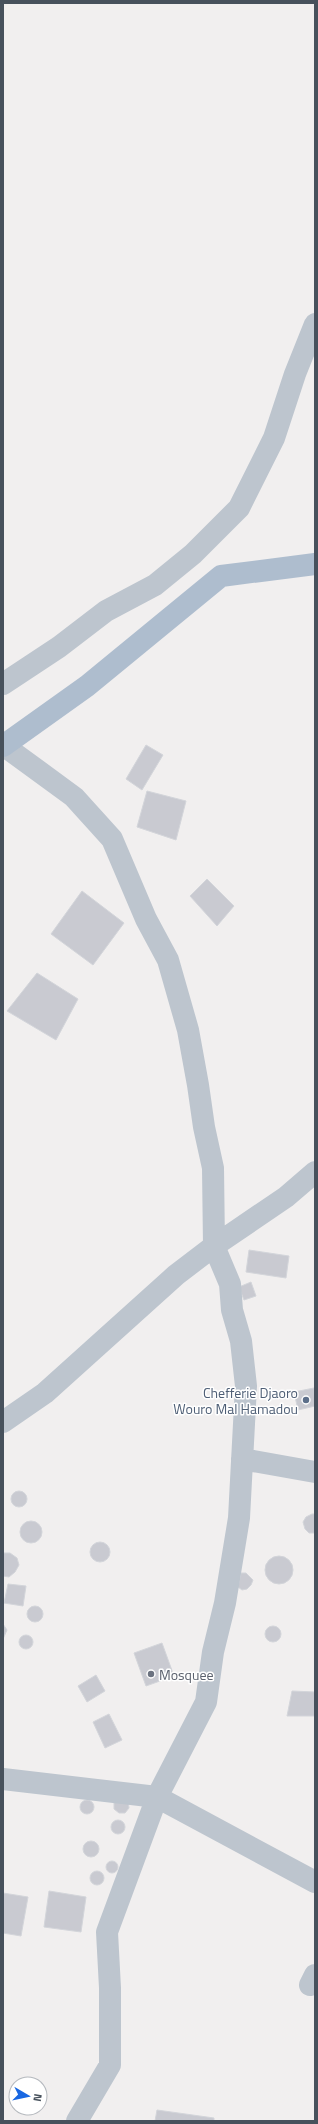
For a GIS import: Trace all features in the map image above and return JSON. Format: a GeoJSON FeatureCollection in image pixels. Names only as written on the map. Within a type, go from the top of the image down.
{"type":"FeatureCollection","features":[{"type":"Feature","properties":{"kind":"main road"},"geometry":{"type":"LineString","coordinates":[[3,746],[87,686],[221,576],[315,564]]}},
{"type":"Feature","properties":{"kind":"street"},"geometry":{"type":"LineString","coordinates":[[3,684],[59,647],[106,611],[154,585],[193,554],[239,508],[274,438],[295,374],[315,324]]}},
{"type":"Feature","properties":{"kind":"street"},"geometry":{"type":"LineString","coordinates":[[3,746],[74,797],[112,840],[146,919],[168,960],[188,1030],[213,1168],[214,1246],[230,1284],[232,1310],[241,1341],[246,1386],[239,1518],[225,1603],[213,1652],[206,1702],[157,1797],[107,1932],[110,1988],[110,2065],[77,2121]]}},
{"type":"Feature","properties":{"kind":"street"},"geometry":{"type":"LineString","coordinates":[[3,1422],[45,1393],[176,1275],[214,1246],[286,1197],[315,1172]]}},
{"type":"Feature","properties":{"kind":"street"},"geometry":{"type":"LineString","coordinates":[[242,1460],[315,1472]]}},
{"type":"Feature","properties":{"kind":"street"},"geometry":{"type":"LineString","coordinates":[[3,1779],[157,1797],[315,1882]]}},
{"type":"Feature","properties":{"kind":"building"},"geometry":{"type":"Polygon","coordinates":[[[146,745],[163,755],[142,790],[126,779],[146,745]]]}},
{"type":"Feature","properties":{"kind":"building"},"geometry":{"type":"Polygon","coordinates":[[[147,791],[186,801],[176,840],[137,827],[147,791]]]}},
{"type":"Feature","properties":{"kind":"building"},"geometry":{"type":"Polygon","coordinates":[[[207,879],[234,906],[217,926],[190,896],[207,879]]]}},
{"type":"Feature","properties":{"kind":"building"},"geometry":{"type":"Polygon","coordinates":[[[82,891],[124,923],[93,965],[51,934],[82,891]]]}},
{"type":"Feature","properties":{"kind":"building"},"geometry":{"type":"Polygon","coordinates":[[[37,973],[78,999],[56,1040],[7,1011],[37,973]]]}},
{"type":"Feature","properties":{"kind":"building"},"geometry":{"type":"Polygon","coordinates":[[[249,1250],[289,1256],[286,1278],[246,1272],[249,1250]]]}},
{"type":"Feature","properties":{"kind":"building"},"geometry":{"type":"Polygon","coordinates":[[[251,1282],[256,1296],[244,1300],[239,1287],[251,1282]]]}},
{"type":"Feature","properties":{"kind":"building"},"geometry":{"type":"Polygon","coordinates":[[[314,1388],[315,1406],[298,1410],[294,1392],[314,1388]]]}},
{"type":"Feature","properties":{"kind":"building"},"geometry":{"type":"Polygon","coordinates":[[[19,1491],[25,1493],[27,1499],[25,1505],[19,1507],[13,1505],[11,1499],[13,1493],[19,1491]]]}},
{"type":"Feature","properties":{"kind":"building"},"geometry":{"type":"Polygon","coordinates":[[[315,1514],[315,1533],[309,1533],[305,1529],[303,1522],[306,1517],[315,1514]]]}},
{"type":"Feature","properties":{"kind":"building"},"geometry":{"type":"Polygon","coordinates":[[[31,1521],[39,1524],[42,1532],[39,1540],[31,1543],[23,1540],[20,1532],[23,1524],[31,1521]]]}},
{"type":"Feature","properties":{"kind":"building"},"geometry":{"type":"Polygon","coordinates":[[[96,1542],[104,1542],[110,1548],[110,1556],[104,1562],[96,1562],[90,1556],[90,1548],[96,1542]]]}},
{"type":"Feature","properties":{"kind":"building"},"geometry":{"type":"Polygon","coordinates":[[[3,1553],[10,1553],[17,1558],[19,1565],[15,1572],[9,1577],[3,1576],[3,1553]]]}},
{"type":"Feature","properties":{"kind":"building"},"geometry":{"type":"Polygon","coordinates":[[[279,1556],[289,1560],[293,1570],[289,1580],[279,1584],[269,1580],[265,1570],[269,1560],[279,1556]]]}},
{"type":"Feature","properties":{"kind":"building"},"geometry":{"type":"Polygon","coordinates":[[[241,1573],[246,1573],[253,1580],[247,1589],[242,1590],[238,1587],[241,1573]]]}},
{"type":"Feature","properties":{"kind":"building"},"geometry":{"type":"Polygon","coordinates":[[[8,1584],[26,1586],[23,1606],[4,1603],[8,1584]]]}},
{"type":"Feature","properties":{"kind":"building"},"geometry":{"type":"Polygon","coordinates":[[[32,1606],[38,1606],[43,1611],[41,1620],[38,1622],[32,1622],[27,1617],[27,1611],[32,1606]]]}},
{"type":"Feature","properties":{"kind":"building"},"geometry":{"type":"Polygon","coordinates":[[[3,1624],[7,1630],[3,1639],[3,1624]]]}},
{"type":"Feature","properties":{"kind":"building"},"geometry":{"type":"Polygon","coordinates":[[[270,1626],[276,1626],[281,1631],[279,1640],[276,1642],[270,1642],[265,1637],[265,1631],[270,1626]]]}},
{"type":"Feature","properties":{"kind":"building"},"geometry":{"type":"Polygon","coordinates":[[[26,1635],[31,1637],[33,1642],[31,1647],[26,1649],[21,1647],[19,1642],[21,1637],[26,1635]]]}},
{"type":"Feature","properties":{"kind":"building"},"geometry":{"type":"Polygon","coordinates":[[[162,1643],[174,1676],[146,1686],[134,1653],[162,1643]]]}},
{"type":"Feature","properties":{"kind":"building"},"geometry":{"type":"Polygon","coordinates":[[[96,1675],[105,1691],[87,1702],[78,1686],[96,1675]]]}},
{"type":"Feature","properties":{"kind":"building"},"geometry":{"type":"Polygon","coordinates":[[[292,1691],[315,1692],[315,1716],[287,1716],[292,1691]]]}},
{"type":"Feature","properties":{"kind":"building"},"geometry":{"type":"Polygon","coordinates":[[[109,1714],[122,1740],[105,1748],[93,1722],[109,1714]]]}},
{"type":"Feature","properties":{"kind":"building"},"geometry":{"type":"Polygon","coordinates":[[[118,1799],[128,1801],[129,1808],[125,1813],[119,1813],[114,1809],[114,1803],[118,1799]]]}},
{"type":"Feature","properties":{"kind":"building"},"geometry":{"type":"Polygon","coordinates":[[[84,1800],[90,1800],[94,1804],[94,1810],[90,1814],[84,1814],[80,1810],[80,1804],[84,1800]]]}},
{"type":"Feature","properties":{"kind":"building"},"geometry":{"type":"Polygon","coordinates":[[[118,1820],[123,1822],[125,1827],[123,1832],[118,1834],[113,1832],[111,1827],[113,1822],[118,1820]]]}},
{"type":"Feature","properties":{"kind":"building"},"geometry":{"type":"Polygon","coordinates":[[[91,1841],[97,1843],[99,1849],[97,1855],[91,1857],[85,1855],[83,1849],[85,1843],[91,1841]]]}},
{"type":"Feature","properties":{"kind":"building"},"geometry":{"type":"Polygon","coordinates":[[[112,1861],[116,1863],[118,1867],[116,1871],[112,1873],[108,1871],[106,1867],[108,1863],[112,1861]]]}},
{"type":"Feature","properties":{"kind":"building"},"geometry":{"type":"Polygon","coordinates":[[[94,1871],[100,1871],[104,1875],[104,1881],[100,1885],[94,1885],[90,1881],[90,1875],[94,1871]]]}},
{"type":"Feature","properties":{"kind":"building"},"geometry":{"type":"Polygon","coordinates":[[[49,1891],[86,1897],[81,1932],[44,1927],[49,1891]]]}},
{"type":"Feature","properties":{"kind":"building"},"geometry":{"type":"Polygon","coordinates":[[[3,1893],[28,1897],[21,1936],[3,1933],[3,1893]]]}},
{"type":"Feature","properties":{"kind":"building"},"geometry":{"type":"Polygon","coordinates":[[[157,2110],[214,2118],[214,2121],[155,2121],[157,2110]]]}},
{"type":"Feature","properties":{"kind":"place","name":"Chefferie Djaoro Wouro Mal Hamadou"},"geometry":{"type":"Point","coordinates":[306,1400]}},
{"type":"Feature","properties":{"kind":"place","name":"Mosquee"},"geometry":{"type":"Point","coordinates":[151,1674]}}]}
